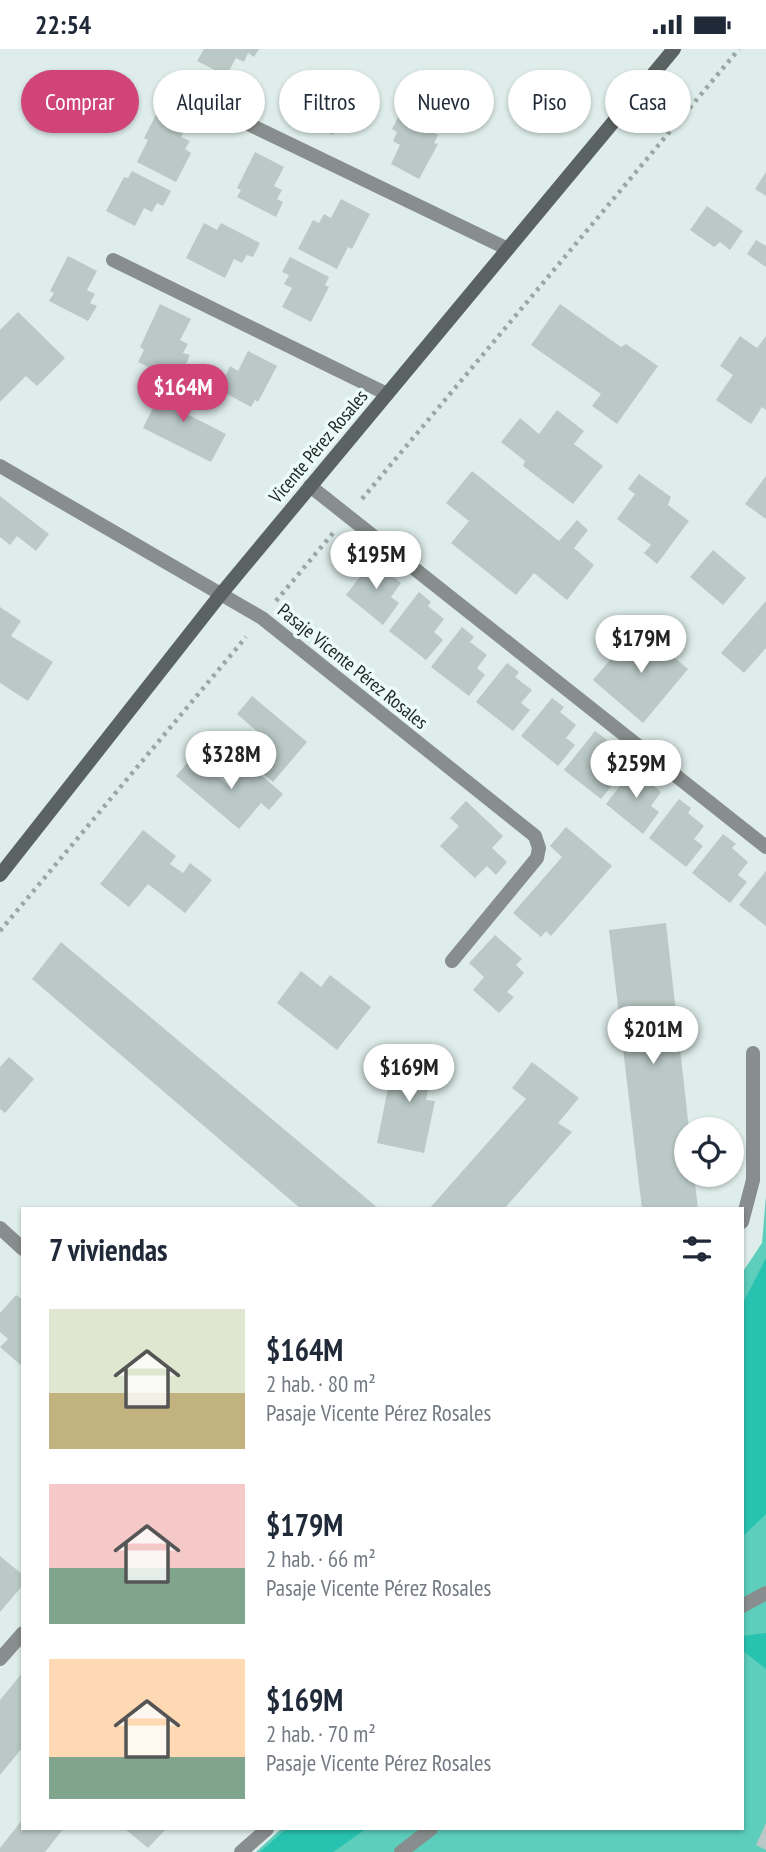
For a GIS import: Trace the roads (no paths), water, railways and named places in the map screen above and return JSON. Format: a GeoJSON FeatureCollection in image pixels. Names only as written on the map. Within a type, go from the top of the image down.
{"type":"FeatureCollection","features":[{"type":"Feature","properties":{"kind":"main road","name":"Vicente Pérez Rosales"},"geometry":{"type":"LineString","coordinates":[[0,875],[221,594],[674,49]]}},
{"type":"Feature","properties":{"kind":"street"},"geometry":{"type":"LineString","coordinates":[[265,132],[508,249]]}},
{"type":"Feature","properties":{"kind":"street"},"geometry":{"type":"LineString","coordinates":[[113,260],[387,394]]}},
{"type":"Feature","properties":{"kind":"street","name":"Pasaje Vicente Pérez Rosales"},"geometry":{"type":"LineString","coordinates":[[0,466],[262,618],[535,837],[539,848],[537,858],[452,961]]}},
{"type":"Feature","properties":{"kind":"street"},"geometry":{"type":"LineString","coordinates":[[310,486],[766,847]]}},
{"type":"Feature","properties":{"kind":"street"},"geometry":{"type":"LineString","coordinates":[[744,1214],[753,1180],[753,1053]]}},
{"type":"Feature","properties":{"kind":"street"},"geometry":{"type":"LineString","coordinates":[[0,1229],[21,1247]]}},
{"type":"Feature","properties":{"kind":"street"},"geometry":{"type":"LineString","coordinates":[[744,1604],[766,1593]]}},
{"type":"Feature","properties":{"kind":"street"},"geometry":{"type":"LineString","coordinates":[[0,1659],[21,1635]]}},
{"type":"Feature","properties":{"kind":"street"},"geometry":{"type":"LineString","coordinates":[[242,1852],[266,1830]]}},
{"type":"Feature","properties":{"kind":"street"},"geometry":{"type":"LineString","coordinates":[[401,1852],[430,1830]]}}]}
